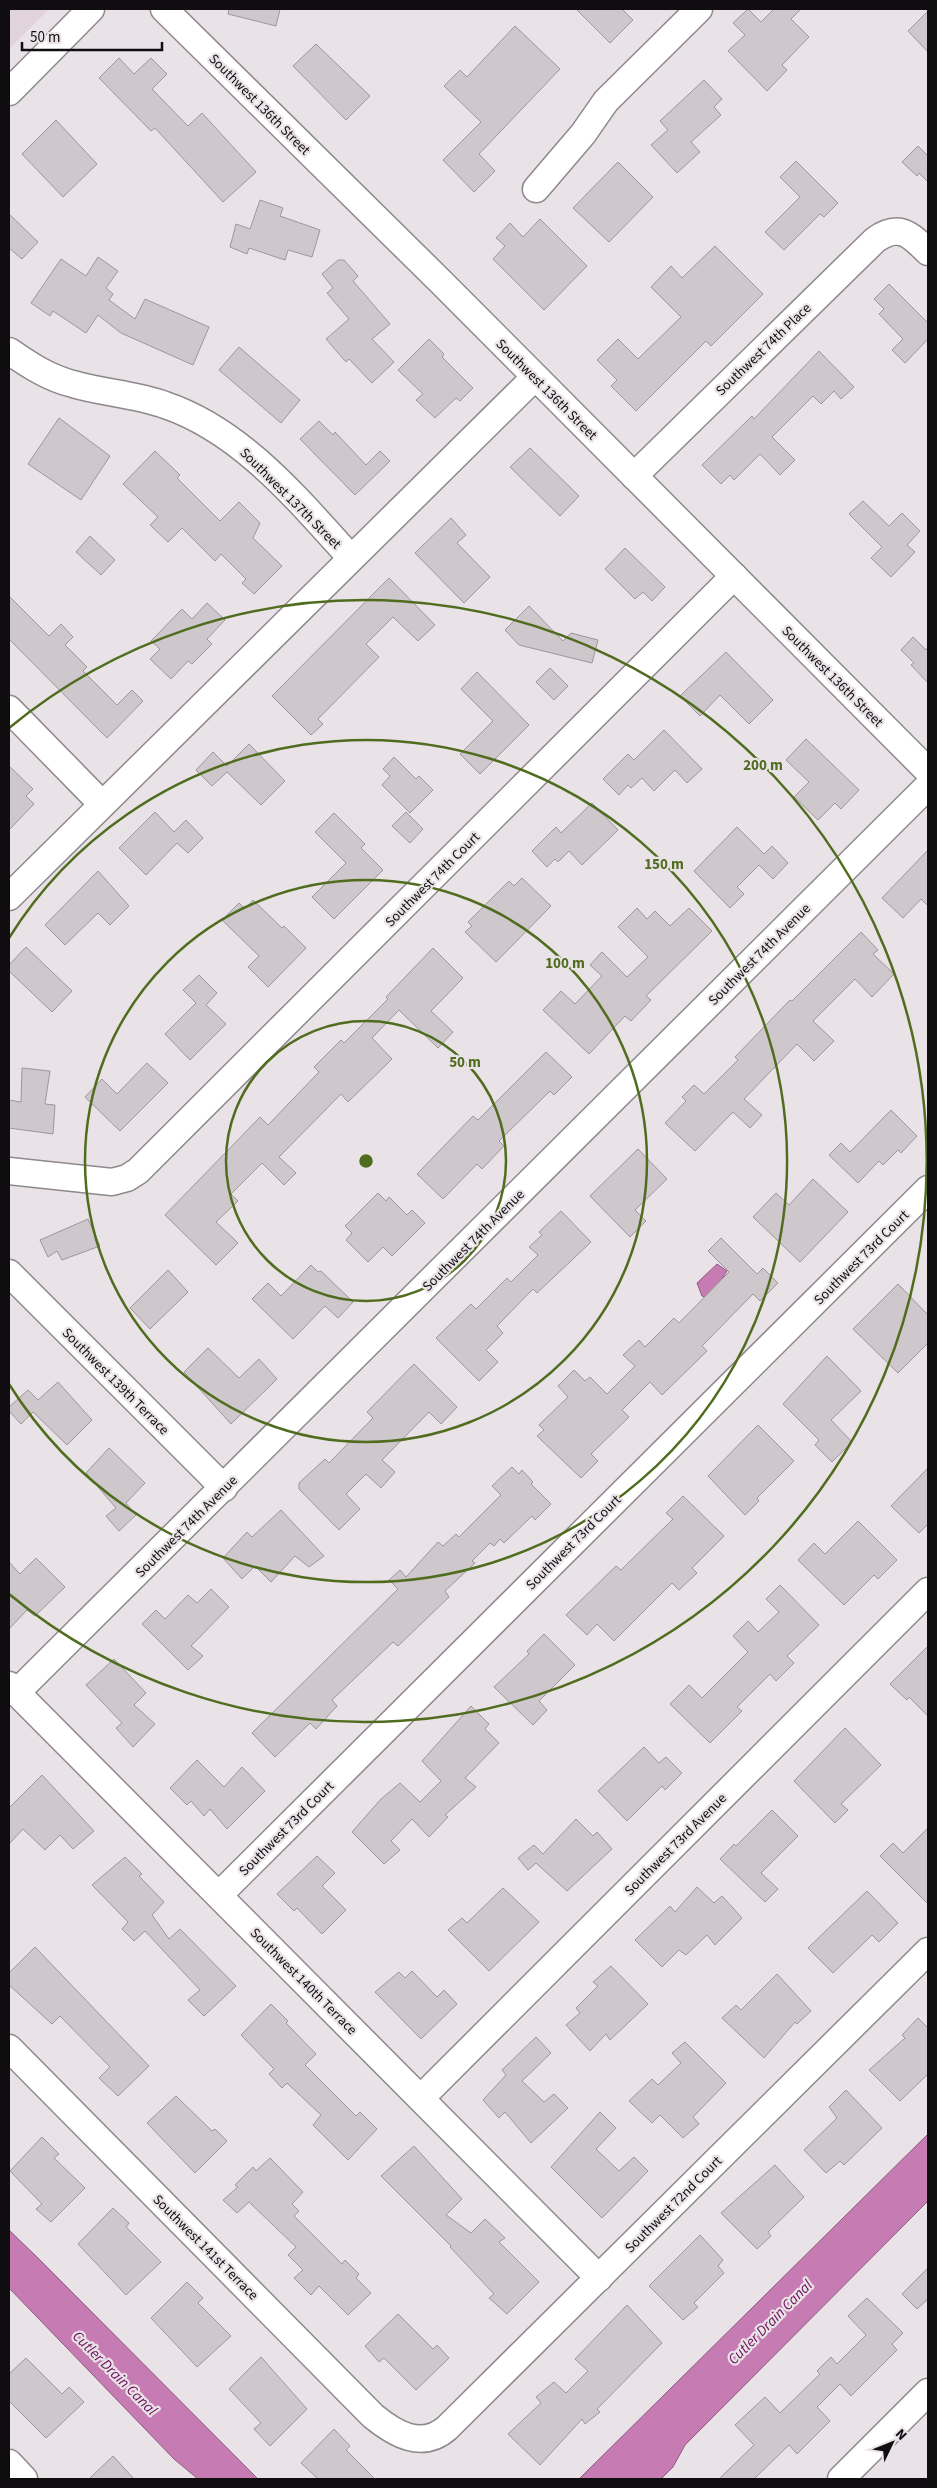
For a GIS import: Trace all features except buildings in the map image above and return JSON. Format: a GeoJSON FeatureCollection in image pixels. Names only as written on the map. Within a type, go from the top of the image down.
{"type":"FeatureCollection","features":[{"type":"Feature","properties":{"kind":"street"},"geometry":{"type":"LineString","coordinates":[[9,92],[91,9]]}},
{"type":"Feature","properties":{"kind":"street","name":"Southwest 136th Street"},"geometry":{"type":"LineString","coordinates":[[164,9],[928,771]]}},
{"type":"Feature","properties":{"kind":"street"},"geometry":{"type":"LineString","coordinates":[[536,189],[583,134],[606,101],[689,12]]}},
{"type":"Feature","properties":{"kind":"street","name":"Southwest 74th Place"},"geometry":{"type":"LineString","coordinates":[[634,476],[874,240],[884,234],[898,231],[907,234],[928,252]]}},
{"type":"Feature","properties":{"kind":"street","name":"Southwest 137th Street"},"geometry":{"type":"LineString","coordinates":[[9,351],[53,378],[89,388],[153,400],[206,423],[241,448],[277,480],[351,558]]}},
{"type":"Feature","properties":{"kind":"street"},"geometry":{"type":"LineString","coordinates":[[9,897],[535,377]]}},
{"type":"Feature","properties":{"kind":"street","name":"Southwest 74th Court"},"geometry":{"type":"LineString","coordinates":[[9,1171],[112,1182],[127,1178],[148,1162],[734,576]]}},
{"type":"Feature","properties":{"kind":"street"},"geometry":{"type":"LineString","coordinates":[[9,709],[102,804]]}},
{"type":"Feature","properties":{"kind":"street","name":"Southwest 74th Avenue"},"geometry":{"type":"LineString","coordinates":[[13,1689],[224,1488],[928,786]]}},
{"type":"Feature","properties":{"kind":"street","name":"Southwest 73rd Court"},"geometry":{"type":"LineString","coordinates":[[219,1896],[928,1189]]}},
{"type":"Feature","properties":{"kind":"street","name":"Southwest 139th Terrace"},"geometry":{"type":"LineString","coordinates":[[9,1273],[224,1488]]}},
{"type":"Feature","properties":{"kind":"street","name":"Southwest 73rd Avenue"},"geometry":{"type":"LineString","coordinates":[[421,2098],[928,1591]]}},
{"type":"Feature","properties":{"kind":"street","name":"Southwest 140th Terrace"},"geometry":{"type":"LineString","coordinates":[[13,1689],[598,2278]]}},
{"type":"Feature","properties":{"kind":"street","name":"Southwest 72nd Court"},"geometry":{"type":"LineString","coordinates":[[409,2438],[427,2439],[440,2434],[928,1951]]}},
{"type":"Feature","properties":{"kind":"street","name":"Southwest 141st Terrace"},"geometry":{"type":"LineString","coordinates":[[9,2048],[373,2416],[391,2430],[409,2438]]}},
{"type":"Feature","properties":{"kind":"street"},"geometry":{"type":"LineString","coordinates":[[841,2479],[928,2392]]}},
{"type":"Feature","properties":{"kind":"street"},"geometry":{"type":"LineString","coordinates":[[9,2463],[24,2479]]}},
{"type":"Feature","properties":{"kind":"shaded area"},"geometry":{"type":"Polygon","coordinates":[[[9,9],[49,9],[9,49],[9,9]]]}},
{"type":"Feature","properties":{"kind":"water"},"geometry":{"type":"Polygon","coordinates":[[[717,1264],[727,1271],[718,1285],[704,1297],[697,1283],[717,1264]]]}},
{"type":"Feature","properties":{"kind":"water","name":"Cutler Drain Canal"},"geometry":{"type":"Polygon","coordinates":[[[928,2134],[928,2201],[685,2445],[673,2467],[661,2479],[579,2479],[928,2134]]]}},
{"type":"Feature","properties":{"kind":"water","name":"Cutler Drain Canal"},"geometry":{"type":"Polygon","coordinates":[[[9,2230],[258,2479],[198,2479],[174,2459],[9,2288],[9,2230]]]}}]}
